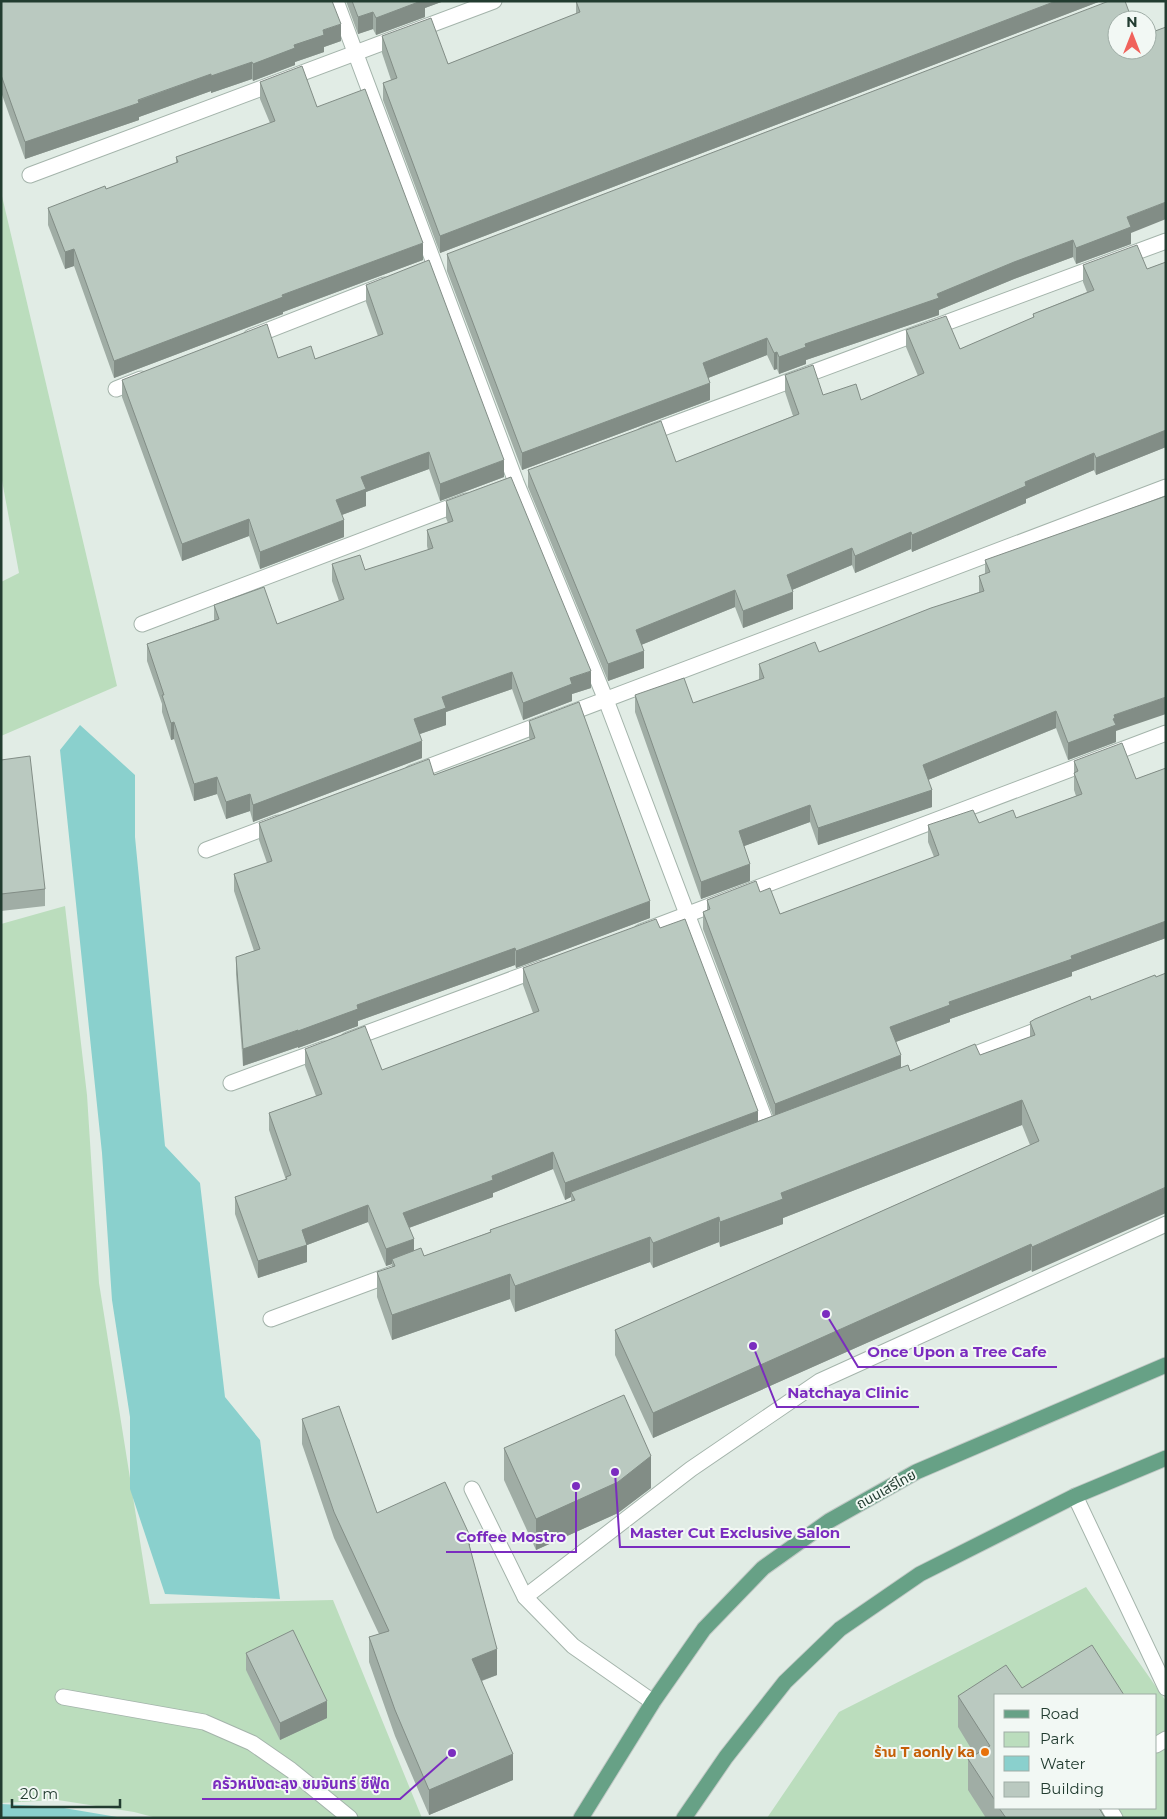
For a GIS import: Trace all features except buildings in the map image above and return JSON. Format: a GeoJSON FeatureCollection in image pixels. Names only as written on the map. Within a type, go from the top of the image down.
{"type":"FeatureCollection","features":[{"type":"Feature","properties":{"kind":"main road","name":"ถนนเสรีไทย"},"geometry":{"type":"LineString","coordinates":[[581,1818],[652,1702],[704,1629],[763,1568],[829,1521],[916,1472],[1166,1365]]}},
{"type":"Feature","properties":{"kind":"main road"},"geometry":{"type":"LineString","coordinates":[[684,1818],[726,1757],[785,1682],[840,1629],[920,1574],[1075,1496],[1166,1458]]}},
{"type":"Feature","properties":{"kind":"main road"},"geometry":{"type":"LineString","coordinates":[[1130,1473],[1166,1469]]}},
{"type":"Feature","properties":{"kind":"street"},"geometry":{"type":"LineString","coordinates":[[336,1],[435,265],[606,700],[770,1133]]}},
{"type":"Feature","properties":{"kind":"street"},"geometry":{"type":"LineString","coordinates":[[30,175],[494,1]]}},
{"type":"Feature","properties":{"kind":"street"},"geometry":{"type":"LineString","coordinates":[[628,441],[1166,241]]}},
{"type":"Feature","properties":{"kind":"street"},"geometry":{"type":"LineString","coordinates":[[234,343],[398,279]]}},
{"type":"Feature","properties":{"kind":"street"},"geometry":{"type":"LineString","coordinates":[[116,390],[152,375]]}},
{"type":"Feature","properties":{"kind":"street"},"geometry":{"type":"LineString","coordinates":[[498,489],[521,480]]}},
{"type":"Feature","properties":{"kind":"street"},"geometry":{"type":"LineString","coordinates":[[401,777],[1166,487]]}},
{"type":"Feature","properties":{"kind":"street"},"geometry":{"type":"LineString","coordinates":[[142,624],[480,496]]}},
{"type":"Feature","properties":{"kind":"street"},"geometry":{"type":"LineString","coordinates":[[630,936],[1166,733]]}},
{"type":"Feature","properties":{"kind":"street"},"geometry":{"type":"LineString","coordinates":[[206,850],[290,818]]}},
{"type":"Feature","properties":{"kind":"street"},"geometry":{"type":"LineString","coordinates":[[232,1083],[556,963]]}},
{"type":"Feature","properties":{"kind":"street"},"geometry":{"type":"LineString","coordinates":[[945,1066],[1064,1019]]}},
{"type":"Feature","properties":{"kind":"street"},"geometry":{"type":"LineString","coordinates":[[525,1597],[691,1469],[820,1382],[1166,1224]]}},
{"type":"Feature","properties":{"kind":"street"},"geometry":{"type":"LineString","coordinates":[[271,1319],[410,1267]]}},
{"type":"Feature","properties":{"kind":"street"},"geometry":{"type":"LineString","coordinates":[[472,1489],[525,1597],[573,1646],[652,1702]]}},
{"type":"Feature","properties":{"kind":"street"},"geometry":{"type":"LineString","coordinates":[[1075,1496],[1166,1688]]}},
{"type":"Feature","properties":{"kind":"street"},"geometry":{"type":"LineString","coordinates":[[64,1697],[204,1722],[252,1743],[290,1770],[350,1818]]}},
{"type":"Feature","properties":{"kind":"green space"},"geometry":{"type":"Polygon","coordinates":[[[1,192],[117,686],[1,736],[1,582],[19,573],[1,475],[1,192]]]}},
{"type":"Feature","properties":{"kind":"green space"},"geometry":{"type":"Polygon","coordinates":[[[65,906],[87,1095],[99,1283],[150,1604],[333,1600],[422,1818],[157,1818],[134,1812],[58,1800],[1,1803],[1,924],[65,906]]]}},
{"type":"Feature","properties":{"kind":"green space"},"geometry":{"type":"Polygon","coordinates":[[[1086,1587],[1166,1701],[1166,1818],[767,1818],[839,1712],[1086,1587]]]}},
{"type":"Feature","properties":{"kind":"water"},"geometry":{"type":"Polygon","coordinates":[[[80,725],[135,775],[135,837],[165,1146],[200,1183],[225,1397],[260,1440],[280,1599],[165,1594],[130,1489],[130,1417],[112,1300],[102,1153],[60,750],[80,725]]]}},
{"type":"Feature","properties":{"kind":"water"},"geometry":{"type":"Polygon","coordinates":[[[1,1804],[58,1807],[123,1818],[1,1818],[1,1804]]]}},
{"type":"Feature","properties":{"kind":"place","name":"Once Upon a Tree Cafe"},"geometry":{"type":"Point","coordinates":[826,1314]}},
{"type":"Feature","properties":{"kind":"place","name":"Natchaya Clinic"},"geometry":{"type":"Point","coordinates":[753,1346]}},
{"type":"Feature","properties":{"kind":"place","name":"Master Cut Exclusive Salon"},"geometry":{"type":"Point","coordinates":[615,1472]}},
{"type":"Feature","properties":{"kind":"place","name":"Coffee Mostro"},"geometry":{"type":"Point","coordinates":[576,1486]}},
{"type":"Feature","properties":{"kind":"place","name":"ร้าน T aonly ka"},"geometry":{"type":"Point","coordinates":[985,1752]}},
{"type":"Feature","properties":{"kind":"place","name":"ครัวหนังตะลุง ชมจันทร์ ซีฟู๊ด"},"geometry":{"type":"Point","coordinates":[452,1753]}}]}
